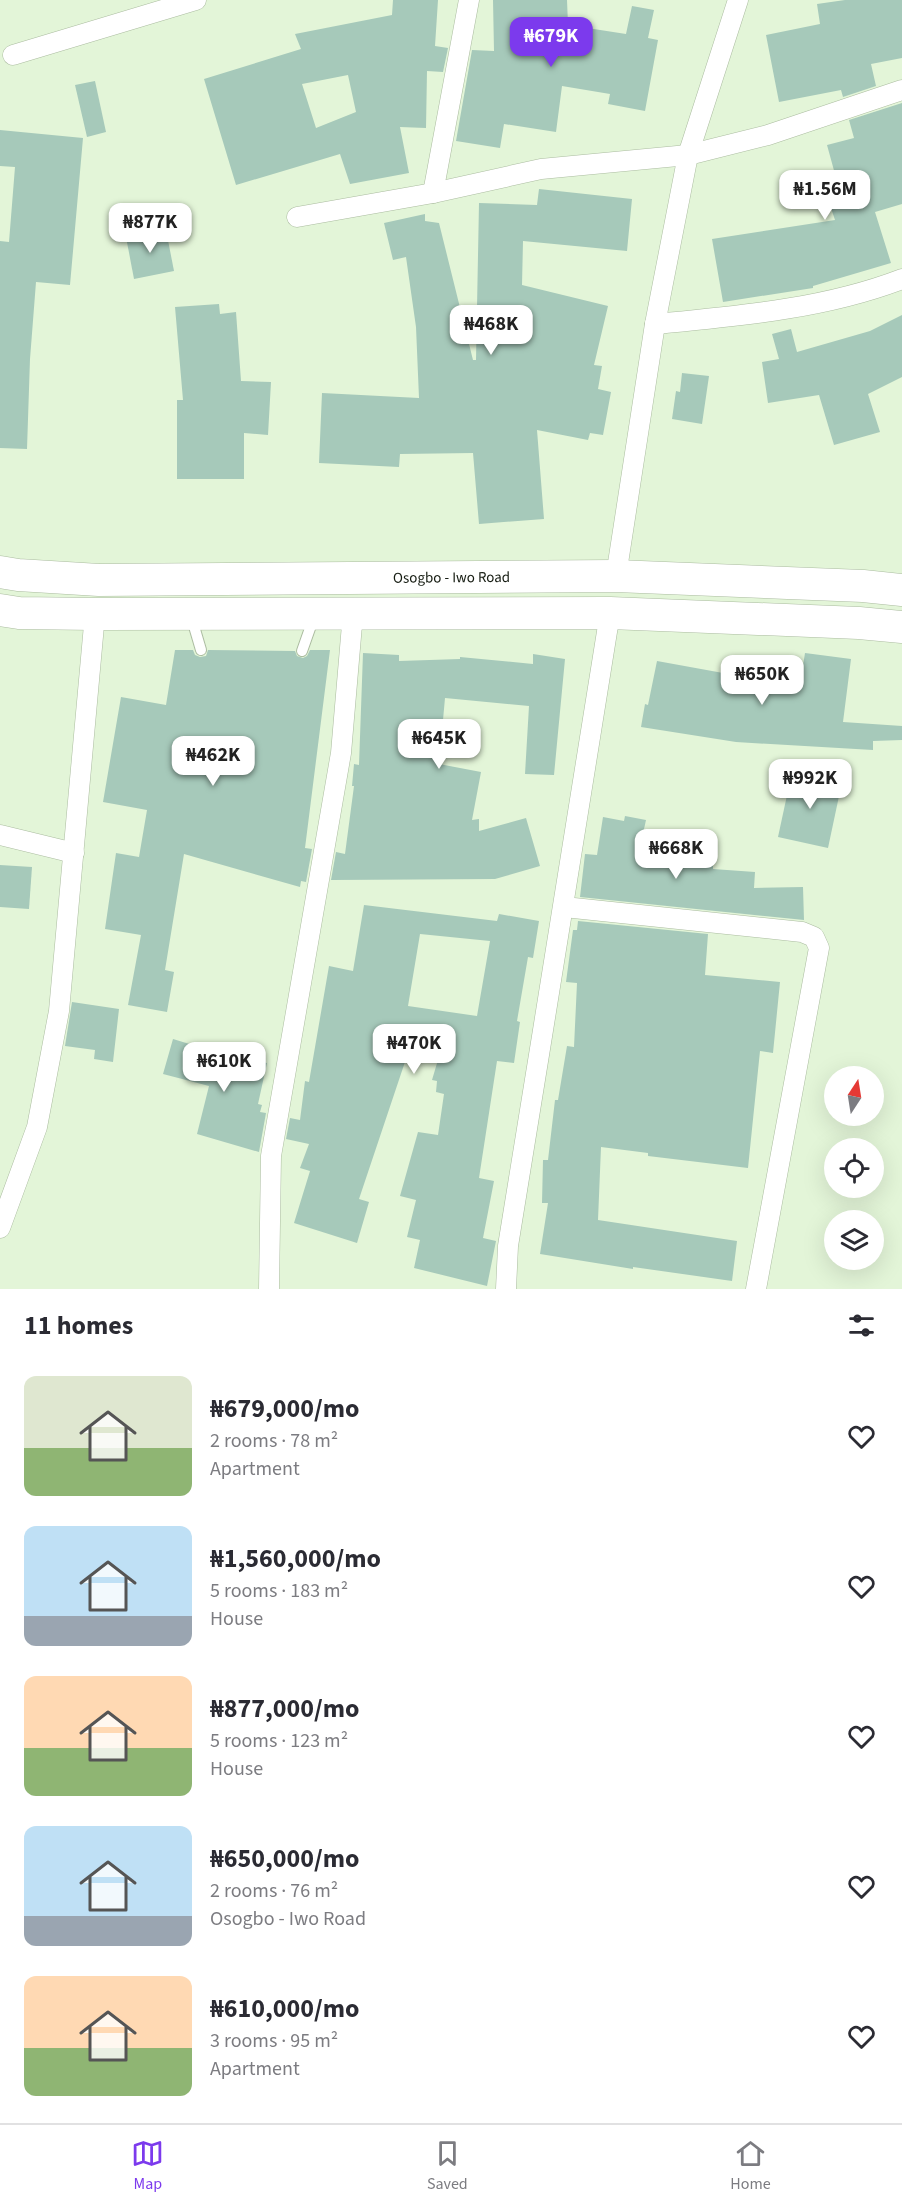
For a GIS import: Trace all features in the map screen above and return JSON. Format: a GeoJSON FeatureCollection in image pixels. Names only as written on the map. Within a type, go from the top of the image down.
{"type":"FeatureCollection","features":[{"type":"Feature","properties":{"kind":"main road","name":"Osogbo - Iwo Road"},"geometry":{"type":"LineString","coordinates":[[0,572],[99,580],[616,576],[863,586],[902,590]]}},
{"type":"Feature","properties":{"kind":"main road"},"geometry":{"type":"LineString","coordinates":[[0,610],[20,613],[95,614],[610,613],[860,622],[902,627]]}},
{"type":"Feature","properties":{"kind":"street"},"geometry":{"type":"LineString","coordinates":[[13,55],[196,0]]}},
{"type":"Feature","properties":{"kind":"street"},"geometry":{"type":"LineString","coordinates":[[433,192],[469,0]]}},
{"type":"Feature","properties":{"kind":"street"},"geometry":{"type":"LineString","coordinates":[[616,576],[655,324],[688,155],[738,0]]}},
{"type":"Feature","properties":{"kind":"street"},"geometry":{"type":"LineString","coordinates":[[297,217],[541,169],[688,155],[768,135],[902,90]]}},
{"type":"Feature","properties":{"kind":"street"},"geometry":{"type":"LineString","coordinates":[[655,324],[713,319],[822,303],[902,279]]}},
{"type":"Feature","properties":{"kind":"street"},"geometry":{"type":"LineString","coordinates":[[269,1289],[271,1156],[341,753],[353,613]]}},
{"type":"Feature","properties":{"kind":"street"},"geometry":{"type":"LineString","coordinates":[[506,1289],[508,1246],[610,613]]}},
{"type":"Feature","properties":{"kind":"street"},"geometry":{"type":"LineString","coordinates":[[0,1228],[37,1127],[59,1011],[95,614]]}},
{"type":"Feature","properties":{"kind":"street"},"geometry":{"type":"LineString","coordinates":[[0,835],[74,853]]}},
{"type":"Feature","properties":{"kind":"street"},"geometry":{"type":"LineString","coordinates":[[564,907],[802,932],[814,937],[819,948],[756,1289]]}},
{"type":"Feature","properties":{"kind":"lane"},"geometry":{"type":"LineString","coordinates":[[190,613],[201,650]]}},
{"type":"Feature","properties":{"kind":"lane"},"geometry":{"type":"LineString","coordinates":[[302,651],[316,613]]}},
{"type":"Feature","properties":{"kind":"building"},"geometry":{"type":"Polygon","coordinates":[[[393,0],[438,0],[435,46],[448,48],[443,72],[427,71],[426,128],[400,127],[409,173],[350,184],[340,154],[236,185],[204,79],[301,49],[295,34],[392,15],[393,0]],[[348,75],[302,84],[316,128],[356,112],[348,75]]]}},
{"type":"Feature","properties":{"kind":"building"},"geometry":{"type":"Polygon","coordinates":[[[493,0],[567,0],[568,25],[626,34],[632,6],[654,10],[648,38],[658,40],[645,111],[608,104],[610,94],[562,86],[556,132],[504,124],[500,148],[456,141],[472,50],[494,51],[493,0]]]}},
{"type":"Feature","properties":{"kind":"building"},"geometry":{"type":"Polygon","coordinates":[[[845,0],[902,0],[902,58],[871,64],[876,86],[843,97],[841,90],[779,102],[766,35],[820,24],[817,4],[845,0]]]}},
{"type":"Feature","properties":{"kind":"building"},"geometry":{"type":"Polygon","coordinates":[[[95,81],[106,132],[87,137],[75,85],[95,81]]]}},
{"type":"Feature","properties":{"kind":"building"},"geometry":{"type":"Polygon","coordinates":[[[902,103],[902,204],[875,212],[891,263],[813,286],[813,288],[723,302],[712,239],[835,220],[828,199],[841,196],[827,145],[854,138],[849,120],[902,103]]]}},
{"type":"Feature","properties":{"kind":"building"},"geometry":{"type":"Polygon","coordinates":[[[0,130],[83,138],[70,285],[36,282],[30,359],[27,449],[0,448],[0,241],[9,242],[15,167],[0,166],[0,130]]]}},
{"type":"Feature","properties":{"kind":"building"},"geometry":{"type":"Polygon","coordinates":[[[539,189],[632,199],[627,251],[523,241],[522,285],[608,306],[594,365],[602,366],[598,389],[611,392],[603,435],[590,433],[588,440],[537,430],[544,519],[479,524],[473,453],[400,454],[399,467],[319,463],[322,393],[419,398],[416,327],[406,257],[393,260],[384,223],[425,214],[425,221],[439,223],[473,360],[476,360],[479,203],[537,205],[539,189]]]}},
{"type":"Feature","properties":{"kind":"building"},"geometry":{"type":"Polygon","coordinates":[[[166,230],[174,271],[134,279],[126,237],[166,230]]]}},
{"type":"Feature","properties":{"kind":"building"},"geometry":{"type":"Polygon","coordinates":[[[219,304],[220,314],[236,312],[241,381],[271,382],[268,435],[244,433],[244,479],[177,479],[177,400],[183,400],[175,307],[219,304]]]}},
{"type":"Feature","properties":{"kind":"building"},"geometry":{"type":"Polygon","coordinates":[[[902,315],[902,377],[868,394],[880,432],[834,445],[819,395],[768,403],[762,362],[779,359],[772,334],[791,329],[797,352],[870,331],[902,315]]]}},
{"type":"Feature","properties":{"kind":"building"},"geometry":{"type":"Polygon","coordinates":[[[682,373],[709,376],[702,424],[672,419],[676,391],[680,392],[682,373]]]}},
{"type":"Feature","properties":{"kind":"building"},"geometry":{"type":"Polygon","coordinates":[[[175,650],[193,650],[195,655],[200,657],[206,656],[208,650],[295,651],[297,656],[303,658],[310,650],[330,650],[305,848],[312,849],[306,882],[301,881],[300,887],[184,854],[165,970],[174,972],[167,1012],[128,1005],[141,935],[105,929],[116,853],[139,857],[147,810],[103,802],[121,697],[166,705],[175,650]]]}},
{"type":"Feature","properties":{"kind":"building"},"geometry":{"type":"Polygon","coordinates":[[[363,653],[399,655],[399,661],[460,659],[460,657],[533,664],[533,654],[565,659],[554,775],[525,774],[529,706],[445,698],[439,764],[481,772],[472,820],[479,819],[479,831],[526,818],[540,866],[495,879],[331,880],[336,852],[345,854],[354,786],[352,786],[354,764],[359,765],[363,653]]]}},
{"type":"Feature","properties":{"kind":"building"},"geometry":{"type":"Polygon","coordinates":[[[805,653],[851,659],[843,722],[902,726],[902,740],[873,741],[873,750],[736,742],[641,727],[657,661],[745,677],[746,667],[802,672],[805,653]]]}},
{"type":"Feature","properties":{"kind":"building"},"geometry":{"type":"Polygon","coordinates":[[[792,772],[842,782],[828,848],[778,837],[792,772]]]}},
{"type":"Feature","properties":{"kind":"building"},"geometry":{"type":"Polygon","coordinates":[[[625,816],[646,820],[637,861],[713,865],[713,869],[755,872],[754,888],[803,887],[804,920],[580,897],[585,854],[597,855],[603,817],[624,821],[625,816]]]}},
{"type":"Feature","properties":{"kind":"building"},"geometry":{"type":"Polygon","coordinates":[[[0,865],[32,867],[29,909],[0,907],[0,865]]]}},
{"type":"Feature","properties":{"kind":"building"},"geometry":{"type":"Polygon","coordinates":[[[364,905],[497,921],[499,914],[539,921],[533,958],[528,957],[517,1021],[520,1022],[514,1063],[497,1061],[479,1178],[494,1181],[483,1238],[496,1241],[487,1286],[414,1268],[420,1240],[407,1237],[416,1200],[400,1196],[418,1132],[438,1135],[444,1094],[436,1092],[437,1081],[432,1080],[440,1053],[411,1044],[359,1199],[369,1202],[357,1243],[294,1223],[310,1171],[300,1168],[309,1144],[286,1139],[290,1118],[300,1120],[305,1081],[309,1082],[329,966],[353,971],[364,905]],[[420,934],[408,1006],[477,1016],[490,941],[420,934]]]}},
{"type":"Feature","properties":{"kind":"building"},"geometry":{"type":"Polygon","coordinates":[[[578,921],[708,934],[705,975],[780,982],[773,1053],[760,1051],[748,1168],[648,1156],[648,1153],[601,1147],[598,1220],[737,1241],[732,1281],[633,1267],[633,1269],[540,1254],[548,1203],[542,1203],[543,1160],[548,1160],[555,1100],[558,1100],[567,1046],[574,1047],[577,983],[566,982],[573,930],[577,930],[578,921]]]}},
{"type":"Feature","properties":{"kind":"building"},"geometry":{"type":"Polygon","coordinates":[[[72,1002],[119,1009],[113,1062],[94,1059],[95,1050],[65,1046],[72,1002]]]}},
{"type":"Feature","properties":{"kind":"building"},"geometry":{"type":"Polygon","coordinates":[[[173,1039],[196,1046],[196,1048],[267,1063],[258,1104],[262,1105],[260,1112],[266,1113],[259,1152],[197,1134],[209,1086],[163,1074],[173,1039]]]}}]}
